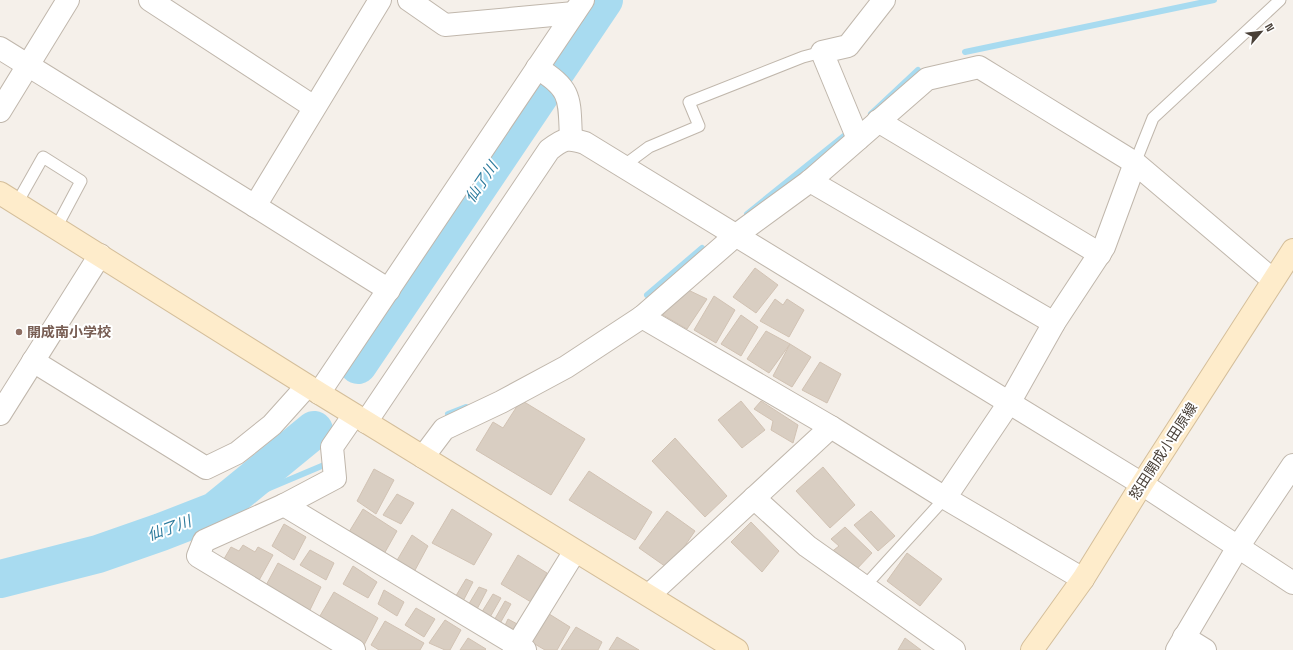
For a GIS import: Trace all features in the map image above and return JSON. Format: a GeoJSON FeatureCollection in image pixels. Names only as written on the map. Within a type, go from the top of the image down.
{"type":"FeatureCollection","features":[{"type":"Feature","properties":{"kind":"street"},"geometry":{"type":"LineString","coordinates":[[0,111],[68,0]]}},
{"type":"Feature","properties":{"kind":"street"},"geometry":{"type":"LineString","coordinates":[[150,0],[314,107]]}},
{"type":"Feature","properties":{"kind":"street"},"geometry":{"type":"LineString","coordinates":[[408,0],[445,25],[578,6]]}},
{"type":"Feature","properties":{"kind":"street"},"geometry":{"type":"LineString","coordinates":[[857,139],[822,52],[848,46],[884,0]]}},
{"type":"Feature","properties":{"kind":"street"},"geometry":{"type":"LineString","coordinates":[[255,206],[314,107],[372,3]]}},
{"type":"Feature","properties":{"kind":"street"},"geometry":{"type":"LineString","coordinates":[[33,361],[206,468],[237,452],[272,425],[313,390],[389,290],[546,74],[578,6]]}},
{"type":"Feature","properties":{"kind":"street"},"geometry":{"type":"LineString","coordinates":[[0,48],[389,290]]}},
{"type":"Feature","properties":{"kind":"street"},"geometry":{"type":"LineString","coordinates":[[423,457],[444,429],[501,402],[566,367],[642,317],[735,236],[810,181],[927,79],[979,67],[1135,163],[1273,280]]}},
{"type":"Feature","properties":{"kind":"street"},"geometry":{"type":"LineString","coordinates":[[546,74],[565,90],[569,100],[571,138]]}},
{"type":"Feature","properties":{"kind":"street"},"geometry":{"type":"LineString","coordinates":[[878,121],[1100,254]]}},
{"type":"Feature","properties":{"kind":"street"},"geometry":{"type":"LineString","coordinates":[[354,650],[198,556],[204,541],[284,505],[335,478],[332,447],[360,418],[549,150],[560,141],[571,138],[585,143],[1142,484],[1293,583]]}},
{"type":"Feature","properties":{"kind":"street"},"geometry":{"type":"LineString","coordinates":[[945,498],[1009,403],[1054,323],[1104,247],[1135,163]]}},
{"type":"Feature","properties":{"kind":"street"},"geometry":{"type":"LineString","coordinates":[[810,181],[1054,323]]}},
{"type":"Feature","properties":{"kind":"street"},"geometry":{"type":"LineString","coordinates":[[8,198],[313,390],[737,650]]}},
{"type":"Feature","properties":{"kind":"street","name":"怒田開成小田原線"},"geometry":{"type":"LineString","coordinates":[[1032,650],[1083,579],[1142,484],[1293,250]]}},
{"type":"Feature","properties":{"kind":"street"},"geometry":{"type":"LineString","coordinates":[[0,414],[100,255]]}},
{"type":"Feature","properties":{"kind":"street"},"geometry":{"type":"LineString","coordinates":[[642,317],[831,427],[945,498],[1083,579]]}},
{"type":"Feature","properties":{"kind":"street"},"geometry":{"type":"LineString","coordinates":[[649,595],[831,427]]}},
{"type":"Feature","properties":{"kind":"street"},"geometry":{"type":"LineString","coordinates":[[1205,650],[1181,644],[1238,547],[1293,465]]}},
{"type":"Feature","properties":{"kind":"street"},"geometry":{"type":"LineString","coordinates":[[754,498],[807,546],[954,650]]}},
{"type":"Feature","properties":{"kind":"street"},"geometry":{"type":"LineString","coordinates":[[284,505],[518,648],[575,551]]}},
{"type":"Feature","properties":{"kind":"lane"},"geometry":{"type":"LineString","coordinates":[[1135,163],[1153,118],[1280,0]]}},
{"type":"Feature","properties":{"kind":"lane"},"geometry":{"type":"LineString","coordinates":[[622,167],[649,147],[699,126],[689,102],[803,57],[822,52]]}},
{"type":"Feature","properties":{"kind":"lane"},"geometry":{"type":"LineString","coordinates":[[8,198],[43,157],[81,181],[56,228]]}},
{"type":"Feature","properties":{"kind":"lane"},"geometry":{"type":"LineString","coordinates":[[864,587],[945,498]]}},
{"type":"Feature","properties":{"kind":"building"},"geometry":{"type":"Polygon","coordinates":[[[755,268],[778,285],[756,313],[733,297],[755,268]]]}},
{"type":"Feature","properties":{"kind":"building"},"geometry":{"type":"Polygon","coordinates":[[[684,288],[707,299],[687,329],[663,315],[684,288]]]}},
{"type":"Feature","properties":{"kind":"building"},"geometry":{"type":"Polygon","coordinates":[[[714,296],[735,310],[716,343],[694,330],[714,296]]]}},
{"type":"Feature","properties":{"kind":"building"},"geometry":{"type":"Polygon","coordinates":[[[775,299],[783,305],[787,299],[804,310],[789,337],[760,321],[775,299]]]}},
{"type":"Feature","properties":{"kind":"building"},"geometry":{"type":"Polygon","coordinates":[[[741,315],[758,327],[741,356],[721,344],[741,315]]]}},
{"type":"Feature","properties":{"kind":"building"},"geometry":{"type":"Polygon","coordinates":[[[766,331],[790,344],[769,373],[747,359],[766,331]]]}},
{"type":"Feature","properties":{"kind":"building"},"geometry":{"type":"Polygon","coordinates":[[[790,344],[811,357],[792,387],[773,376],[790,344]]]}},
{"type":"Feature","properties":{"kind":"building"},"geometry":{"type":"Polygon","coordinates":[[[820,362],[841,374],[827,403],[802,390],[820,362]]]}},
{"type":"Feature","properties":{"kind":"building"},"geometry":{"type":"Polygon","coordinates":[[[521,400],[585,439],[551,495],[476,450],[493,422],[503,428],[521,400]]]}},
{"type":"Feature","properties":{"kind":"building"},"geometry":{"type":"Polygon","coordinates":[[[741,401],[765,430],[742,448],[718,420],[741,401]]]}},
{"type":"Feature","properties":{"kind":"building"},"geometry":{"type":"Polygon","coordinates":[[[761,401],[798,425],[793,443],[771,430],[773,421],[754,409],[761,401]]]}},
{"type":"Feature","properties":{"kind":"building"},"geometry":{"type":"Polygon","coordinates":[[[675,438],[727,496],[705,517],[652,461],[675,438]]]}},
{"type":"Feature","properties":{"kind":"building"},"geometry":{"type":"Polygon","coordinates":[[[823,467],[855,505],[830,528],[796,491],[823,467]]]}},
{"type":"Feature","properties":{"kind":"building"},"geometry":{"type":"Polygon","coordinates":[[[374,469],[394,480],[376,514],[357,501],[374,469]]]}},
{"type":"Feature","properties":{"kind":"building"},"geometry":{"type":"Polygon","coordinates":[[[589,471],[652,512],[635,540],[569,500],[589,471]]]}},
{"type":"Feature","properties":{"kind":"building"},"geometry":{"type":"Polygon","coordinates":[[[397,494],[414,503],[401,524],[383,515],[397,494]]]}},
{"type":"Feature","properties":{"kind":"building"},"geometry":{"type":"Polygon","coordinates":[[[363,509],[397,531],[384,554],[349,532],[363,509]]]}},
{"type":"Feature","properties":{"kind":"building"},"geometry":{"type":"Polygon","coordinates":[[[452,509],[492,534],[474,565],[432,543],[452,509]]]}},
{"type":"Feature","properties":{"kind":"building"},"geometry":{"type":"Polygon","coordinates":[[[667,511],[695,531],[669,569],[639,548],[667,511]]]}},
{"type":"Feature","properties":{"kind":"building"},"geometry":{"type":"Polygon","coordinates":[[[871,511],[895,536],[878,551],[854,525],[871,511]]]}},
{"type":"Feature","properties":{"kind":"building"},"geometry":{"type":"Polygon","coordinates":[[[751,522],[779,551],[762,572],[731,542],[751,522]]]}},
{"type":"Feature","properties":{"kind":"building"},"geometry":{"type":"Polygon","coordinates":[[[284,524],[306,537],[294,560],[272,546],[284,524]]]}},
{"type":"Feature","properties":{"kind":"building"},"geometry":{"type":"Polygon","coordinates":[[[845,527],[872,553],[854,572],[830,553],[839,546],[831,539],[845,527]]]}},
{"type":"Feature","properties":{"kind":"building"},"geometry":{"type":"Polygon","coordinates":[[[412,535],[428,546],[414,572],[396,562],[412,535]]]}},
{"type":"Feature","properties":{"kind":"building"},"geometry":{"type":"Polygon","coordinates":[[[243,545],[255,552],[258,547],[273,555],[257,584],[221,564],[231,547],[239,551],[243,545]]]}},
{"type":"Feature","properties":{"kind":"building"},"geometry":{"type":"Polygon","coordinates":[[[310,550],[334,563],[326,580],[300,565],[310,550]]]}},
{"type":"Feature","properties":{"kind":"building"},"geometry":{"type":"Polygon","coordinates":[[[907,553],[942,579],[920,606],[887,581],[907,553]]]}},
{"type":"Feature","properties":{"kind":"building"},"geometry":{"type":"Polygon","coordinates":[[[518,555],[547,573],[531,602],[501,584],[518,555]]]}},
{"type":"Feature","properties":{"kind":"building"},"geometry":{"type":"Polygon","coordinates":[[[278,563],[321,587],[308,614],[264,589],[278,563]]]}},
{"type":"Feature","properties":{"kind":"building"},"geometry":{"type":"Polygon","coordinates":[[[353,566],[377,582],[368,598],[343,584],[353,566]]]}},
{"type":"Feature","properties":{"kind":"building"},"geometry":{"type":"Polygon","coordinates":[[[466,579],[473,582],[462,603],[454,599],[466,579]]]}},
{"type":"Feature","properties":{"kind":"building"},"geometry":{"type":"Polygon","coordinates":[[[479,587],[487,590],[476,611],[467,607],[479,587]]]}},
{"type":"Feature","properties":{"kind":"building"},"geometry":{"type":"Polygon","coordinates":[[[384,590],[404,602],[397,616],[378,604],[384,590]]]}},
{"type":"Feature","properties":{"kind":"building"},"geometry":{"type":"Polygon","coordinates":[[[334,592],[378,618],[363,647],[317,621],[334,592]]]}},
{"type":"Feature","properties":{"kind":"building"},"geometry":{"type":"Polygon","coordinates":[[[493,594],[501,598],[489,619],[480,615],[493,594]]]}},
{"type":"Feature","properties":{"kind":"building"},"geometry":{"type":"Polygon","coordinates":[[[505,601],[511,604],[498,627],[492,624],[505,601]]]}},
{"type":"Feature","properties":{"kind":"building"},"geometry":{"type":"Polygon","coordinates":[[[416,608],[435,619],[424,637],[405,625],[416,608]]]}},
{"type":"Feature","properties":{"kind":"building"},"geometry":{"type":"Polygon","coordinates":[[[546,612],[570,627],[557,650],[545,650],[528,640],[546,612]]]}},
{"type":"Feature","properties":{"kind":"building"},"geometry":{"type":"Polygon","coordinates":[[[508,619],[519,625],[513,636],[502,632],[508,619]]]}},
{"type":"Feature","properties":{"kind":"building"},"geometry":{"type":"Polygon","coordinates":[[[445,620],[461,630],[450,650],[445,650],[429,643],[445,620]]]}},
{"type":"Feature","properties":{"kind":"building"},"geometry":{"type":"Polygon","coordinates":[[[385,621],[424,643],[420,650],[379,650],[371,645],[385,621]]]}},
{"type":"Feature","properties":{"kind":"building"},"geometry":{"type":"Polygon","coordinates":[[[576,627],[602,642],[598,650],[561,650],[576,627]]]}},
{"type":"Feature","properties":{"kind":"building"},"geometry":{"type":"Polygon","coordinates":[[[617,637],[639,650],[609,650],[617,637]]]}},
{"type":"Feature","properties":{"kind":"building"},"geometry":{"type":"Polygon","coordinates":[[[468,638],[486,649],[460,650],[468,638]]]}},
{"type":"Feature","properties":{"kind":"building"},"geometry":{"type":"Polygon","coordinates":[[[905,638],[921,650],[898,650],[905,638]]]}},
{"type":"Feature","properties":{"kind":"waterway","name":"仙了川"},"geometry":{"type":"LineString","coordinates":[[358,365],[604,0]]}},
{"type":"Feature","properties":{"kind":"waterway"},"geometry":{"type":"LineString","coordinates":[[965,52],[1214,0]]}},
{"type":"Feature","properties":{"kind":"waterway"},"geometry":{"type":"LineString","coordinates":[[871,114],[918,70]]}},
{"type":"Feature","properties":{"kind":"waterway"},"geometry":{"type":"LineString","coordinates":[[747,214],[850,131]]}},
{"type":"Feature","properties":{"kind":"waterway"},"geometry":{"type":"LineString","coordinates":[[647,295],[702,248]]}},
{"type":"Feature","properties":{"kind":"waterway"},"geometry":{"type":"LineString","coordinates":[[448,414],[466,407]]}},
{"type":"Feature","properties":{"kind":"waterway","name":"仙了川"},"geometry":{"type":"LineString","coordinates":[[0,579],[98,554],[215,511],[314,430]]}},
{"type":"Feature","properties":{"kind":"waterway"},"geometry":{"type":"LineString","coordinates":[[215,511],[324,465]]}},
{"type":"Feature","properties":{"kind":"place","name":"開成南小学校"},"geometry":{"type":"Point","coordinates":[19,332]}}]}
